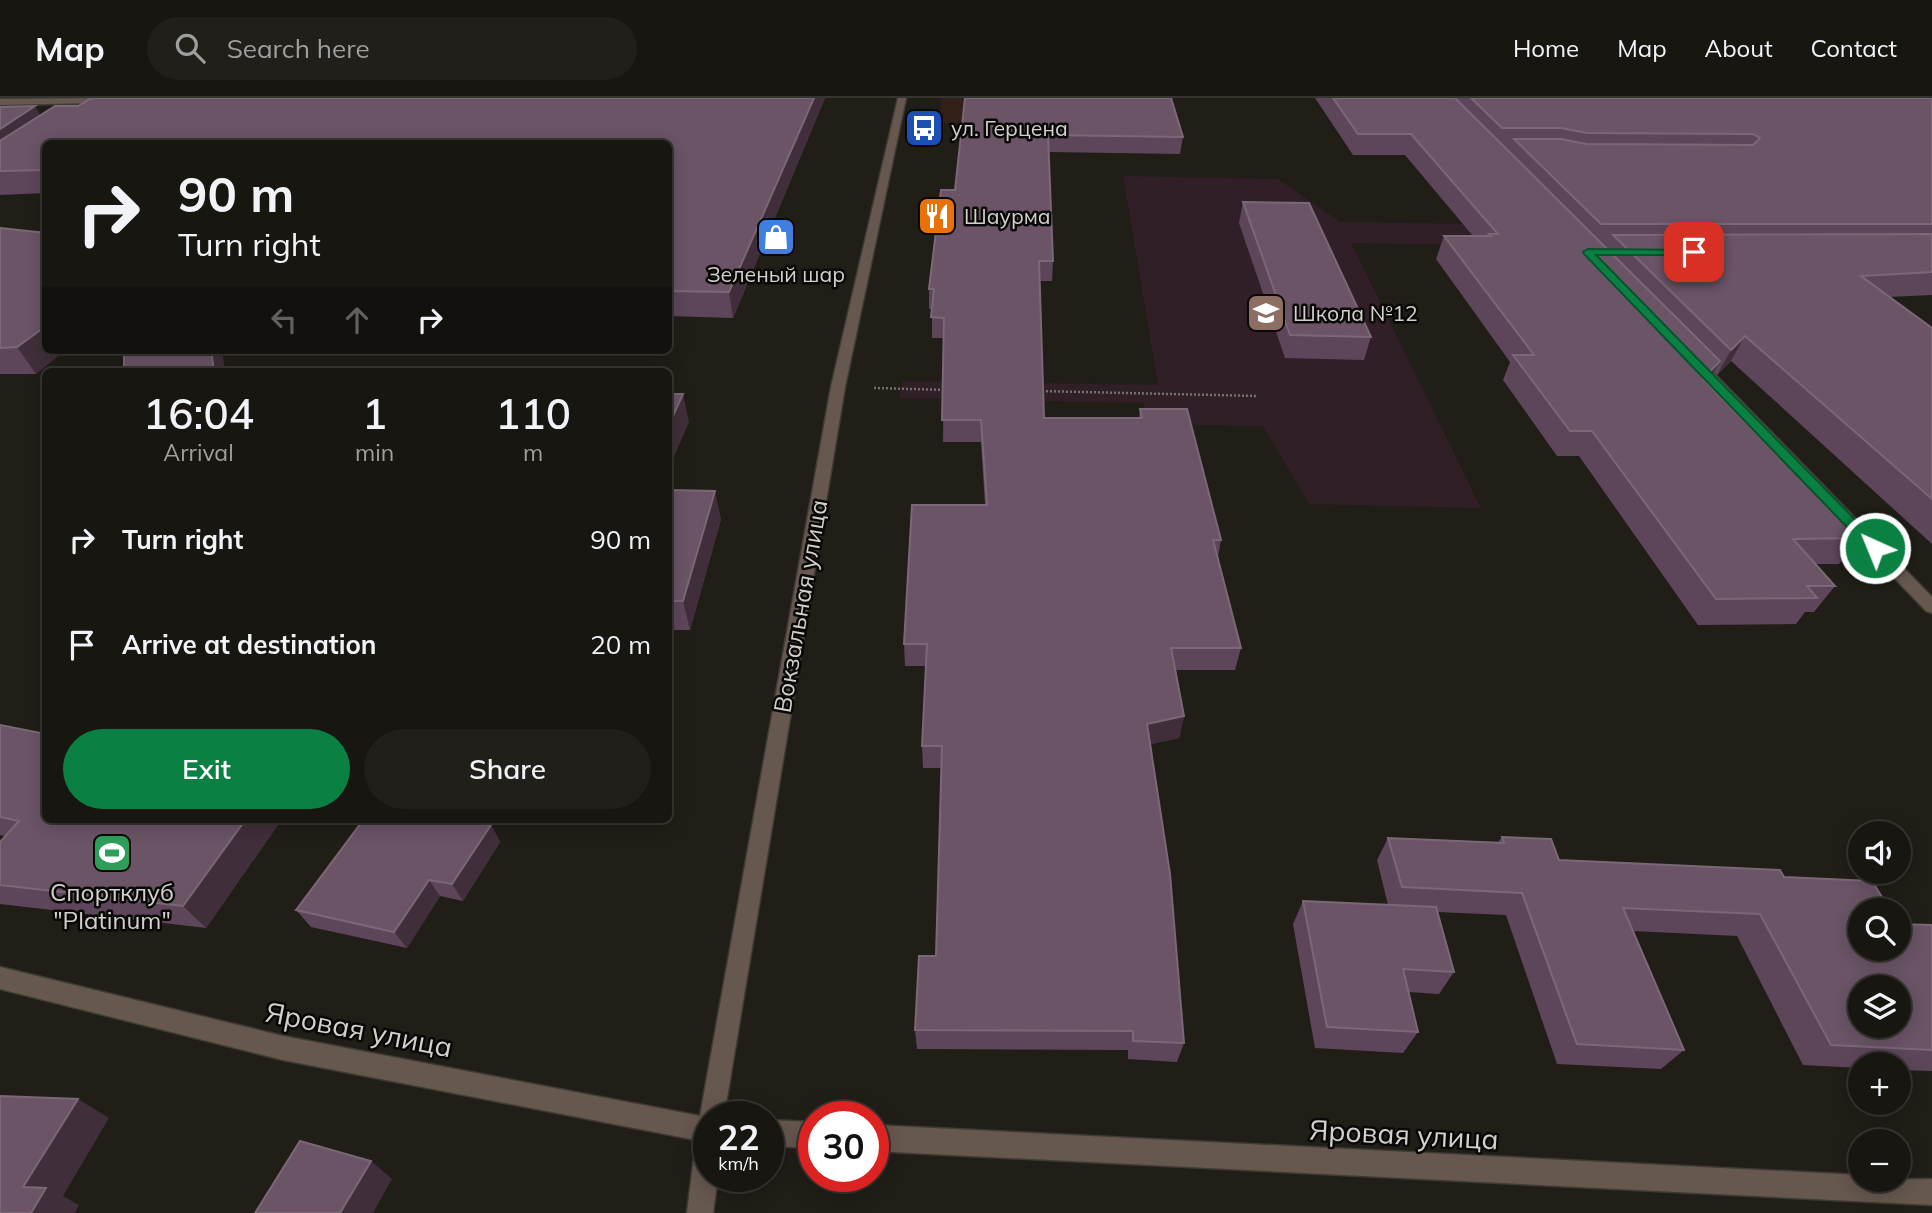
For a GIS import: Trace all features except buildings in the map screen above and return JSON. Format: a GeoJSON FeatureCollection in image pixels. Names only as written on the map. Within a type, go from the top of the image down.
{"type":"FeatureCollection","features":[{"type":"Feature","properties":{"kind":"street","name":"Вокзальная улица"},"geometry":{"type":"LineString","coordinates":[[715,1101],[838,387],[902,98]]}},
{"type":"Feature","properties":{"kind":"street"},"geometry":{"type":"LineString","coordinates":[[0,102],[99,100]]}},
{"type":"Feature","properties":{"kind":"street"},"geometry":{"type":"LineString","coordinates":[[1683,351],[1932,607]]}},
{"type":"Feature","properties":{"kind":"street","name":"Яровая улица"},"geometry":{"type":"LineString","coordinates":[[0,978],[283,1048],[693,1127]]}},
{"type":"Feature","properties":{"kind":"street","name":"Яровая улица"},"geometry":{"type":"LineString","coordinates":[[889,1140],[1932,1192]]}},
{"type":"Feature","properties":{"kind":"street"},"geometry":{"type":"LineString","coordinates":[[700,1213],[703,1192]]}},
{"type":"Feature","properties":{"kind":"path"},"geometry":{"type":"LineString","coordinates":[[838,387],[956,390]]}},
{"type":"Feature","properties":{"kind":"path"},"geometry":{"type":"LineString","coordinates":[[1038,391],[1258,396]]}},
{"type":"Feature","properties":{"kind":"shaded area"},"geometry":{"type":"Polygon","coordinates":[[[942,98],[1045,98],[1047,124],[938,123],[942,98]]]}},
{"type":"Feature","properties":{"kind":"shaded area","name":"Школа №12"},"geometry":{"type":"Polygon","coordinates":[[[1123,176],[1278,179],[1340,222],[1540,225],[1560,246],[1351,243],[1481,508],[1309,504],[1263,426],[1147,424],[1144,403],[899,398],[902,381],[1158,385],[1123,176]]]}},
{"type":"Feature","properties":{"kind":"place","name":"ул. Герцена"},"geometry":{"type":"Point","coordinates":[924,128]}},
{"type":"Feature","properties":{"kind":"place","name":"Шаурма"},"geometry":{"type":"Point","coordinates":[937,216]}},
{"type":"Feature","properties":{"kind":"place","name":"Зеленый шар"},"geometry":{"type":"Point","coordinates":[776,237]}},
{"type":"Feature","properties":{"kind":"place","name":"Школа №12"},"geometry":{"type":"Point","coordinates":[1266,313]}},
{"type":"Feature","properties":{"kind":"place","name":"Спортклуб \"Platinum\""},"geometry":{"type":"Point","coordinates":[112,853]}},
{"type":"Feature","properties":{"kind":"route"},"geometry":{"type":"LineString","coordinates":[[1694,252],[1588,252],[1875,548]]}}]}
